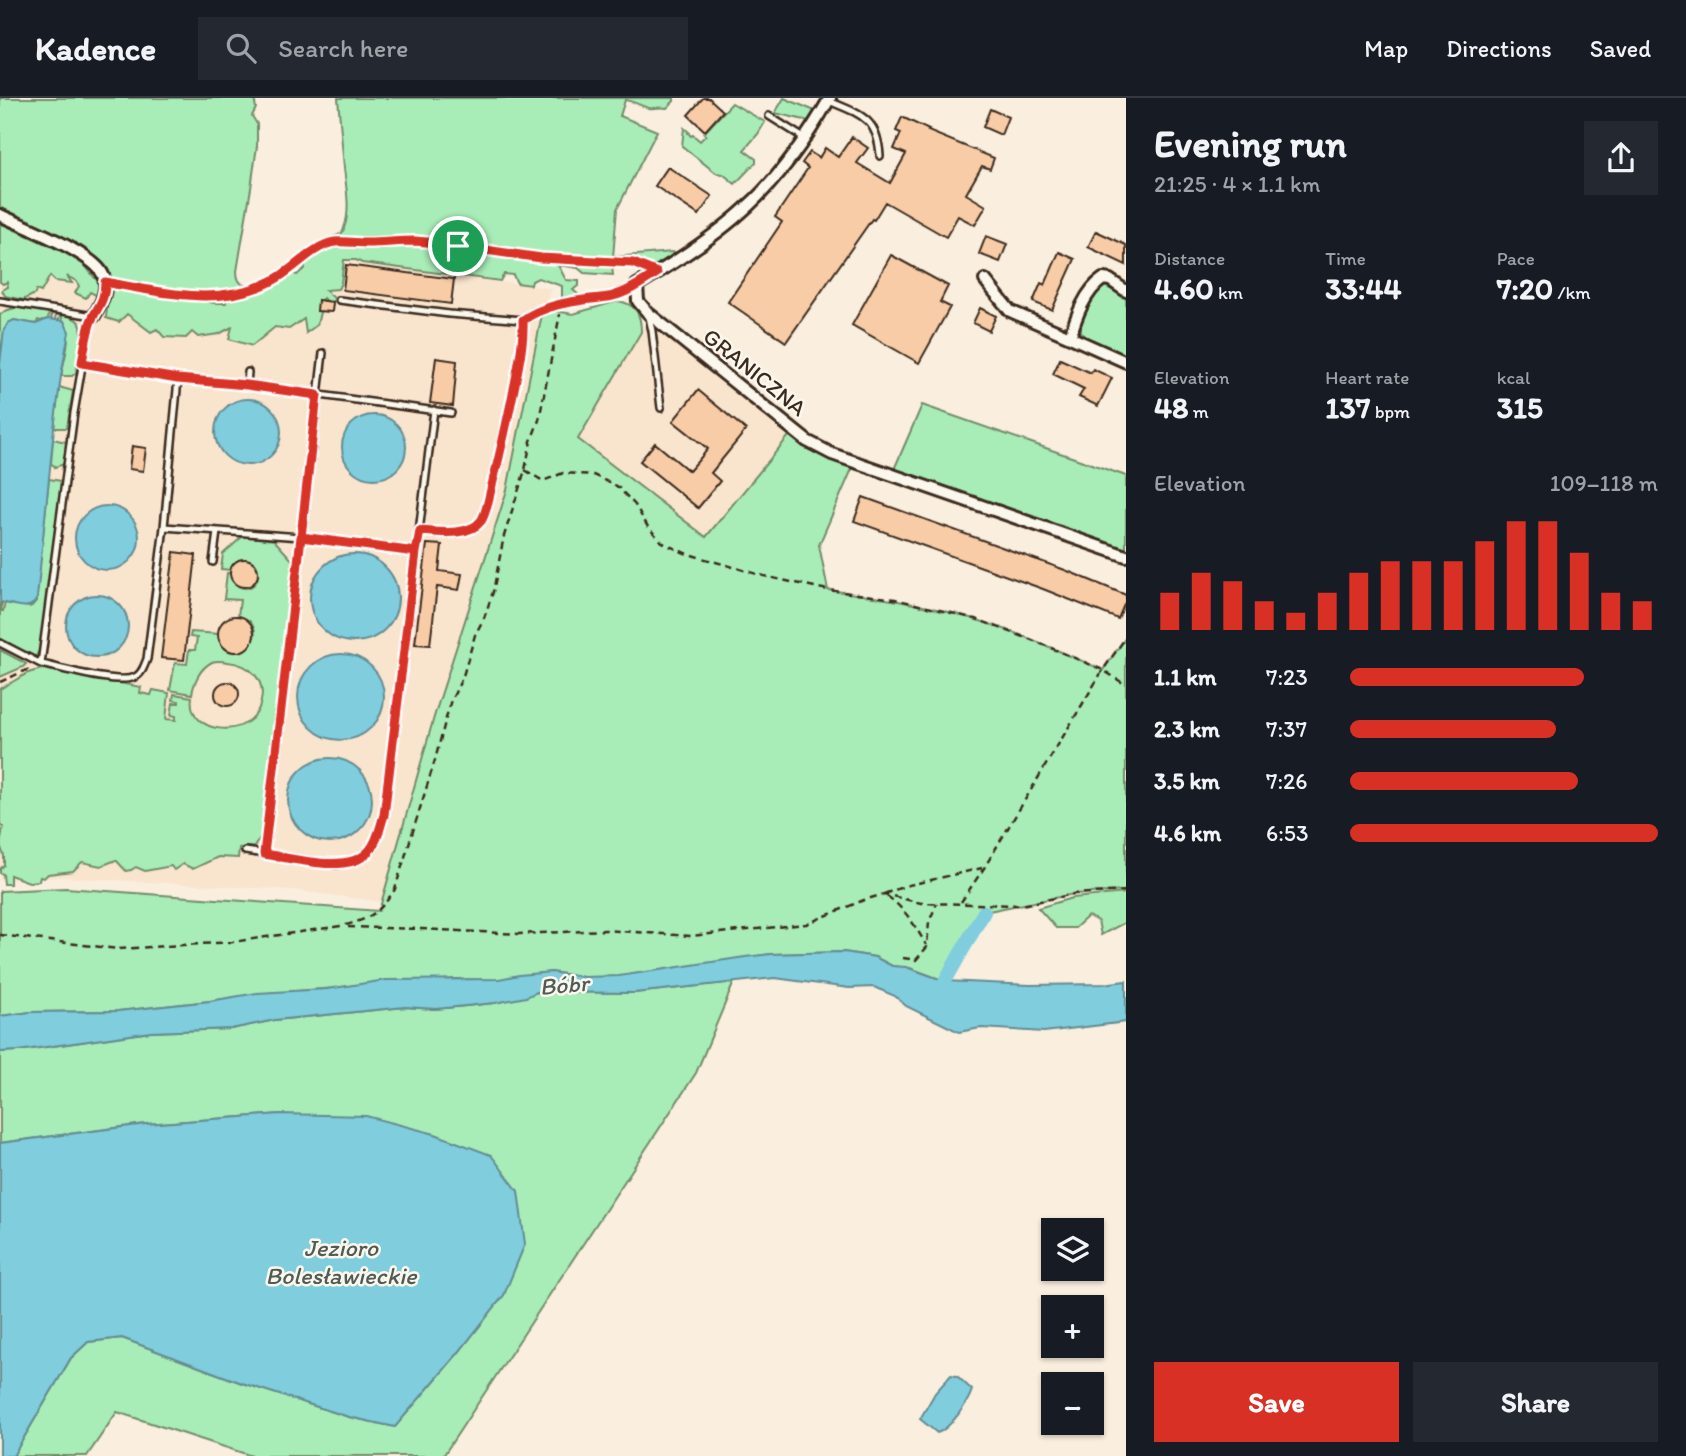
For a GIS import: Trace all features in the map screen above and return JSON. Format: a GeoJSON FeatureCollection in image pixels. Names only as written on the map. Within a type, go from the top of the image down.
{"type":"FeatureCollection","features":[{"type":"Feature","properties":{"kind":"street"},"geometry":{"type":"LineString","coordinates":[[648,313],[638,301],[638,285],[711,236],[748,206],[777,176],[830,99]]}},
{"type":"Feature","properties":{"kind":"street"},"geometry":{"type":"LineString","coordinates":[[0,215],[80,254],[96,265],[105,282],[104,298],[94,316]]}},
{"type":"Feature","properties":{"kind":"street"},"geometry":{"type":"LineString","coordinates":[[1070,337],[1075,320],[1093,285],[1102,279],[1110,280],[1126,291]]}},
{"type":"Feature","properties":{"kind":"street"},"geometry":{"type":"LineString","coordinates":[[985,280],[1010,310],[1126,362]]}},
{"type":"Feature","properties":{"kind":"street","name":"GRANICZNA"},"geometry":{"type":"LineString","coordinates":[[648,313],[793,431],[832,454],[1126,556]]}},
{"type":"Feature","properties":{"kind":"lane"},"geometry":{"type":"LineString","coordinates":[[830,99],[865,118],[879,141],[880,156]]}},
{"type":"Feature","properties":{"kind":"lane"},"geometry":{"type":"LineString","coordinates":[[769,116],[804,138]]}},
{"type":"Feature","properties":{"kind":"lane"},"geometry":{"type":"LineString","coordinates":[[339,300],[523,320],[534,312],[562,304],[613,296],[638,285]]}},
{"type":"Feature","properties":{"kind":"lane"},"geometry":{"type":"LineString","coordinates":[[0,301],[94,316],[88,331],[82,363],[41,664]]}},
{"type":"Feature","properties":{"kind":"lane"},"geometry":{"type":"LineString","coordinates":[[648,313],[661,408]]}},
{"type":"Feature","properties":{"kind":"lane"},"geometry":{"type":"LineString","coordinates":[[420,531],[448,533],[468,530],[481,521],[508,420],[522,345],[523,320]]}},
{"type":"Feature","properties":{"kind":"lane"},"geometry":{"type":"LineString","coordinates":[[264,854],[323,353]]}},
{"type":"Feature","properties":{"kind":"lane"},"geometry":{"type":"LineString","coordinates":[[82,363],[178,379],[247,385],[451,413]]}},
{"type":"Feature","properties":{"kind":"lane"},"geometry":{"type":"LineString","coordinates":[[247,385],[248,372]]}},
{"type":"Feature","properties":{"kind":"lane"},"geometry":{"type":"LineString","coordinates":[[0,643],[41,664],[119,680],[136,677],[142,671],[147,659],[164,527],[178,379]]}},
{"type":"Feature","properties":{"kind":"lane"},"geometry":{"type":"LineString","coordinates":[[245,851],[337,865],[358,860],[376,841],[384,815],[434,410]]}},
{"type":"Feature","properties":{"kind":"lane"},"geometry":{"type":"LineString","coordinates":[[164,527],[301,537],[416,552]]}},
{"type":"Feature","properties":{"kind":"lane"},"geometry":{"type":"LineString","coordinates":[[213,562],[217,531]]}},
{"type":"Feature","properties":{"kind":"path"},"geometry":{"type":"LineString","coordinates":[[105,282],[186,295],[217,296],[236,293],[270,282],[288,272],[317,249],[335,242],[416,241],[541,258],[633,263],[657,273]]}},
{"type":"Feature","properties":{"kind":"path"},"geometry":{"type":"LineString","coordinates":[[0,935],[118,949],[233,942],[357,923],[376,914],[385,904],[395,889],[446,716],[489,604],[504,536],[539,420],[562,304]]}},
{"type":"Feature","properties":{"kind":"path"},"geometry":{"type":"LineString","coordinates":[[525,470],[543,481],[563,473],[593,475],[618,487],[635,505],[648,527],[663,542],[685,553],[764,576],[828,590],[895,600],[976,620],[1103,670],[1126,685]]}},
{"type":"Feature","properties":{"kind":"path"},"geometry":{"type":"LineString","coordinates":[[961,902],[1126,637]]}},
{"type":"Feature","properties":{"kind":"path"},"geometry":{"type":"LineString","coordinates":[[0,682],[41,664]]}},
{"type":"Feature","properties":{"kind":"path"},"geometry":{"type":"LineString","coordinates":[[341,926],[519,934],[606,930],[691,936],[806,924],[863,900],[914,884],[984,868]]}},
{"type":"Feature","properties":{"kind":"path"},"geometry":{"type":"LineString","coordinates":[[884,894],[921,903],[1022,905],[1074,894],[1126,891]]}},
{"type":"Feature","properties":{"kind":"path"},"geometry":{"type":"LineString","coordinates":[[884,894],[908,915],[927,947]]}},
{"type":"Feature","properties":{"kind":"path"},"geometry":{"type":"LineString","coordinates":[[903,958],[916,960],[927,947],[929,922],[937,903]]}},
{"type":"Feature","properties":{"kind":"shaded area"},"geometry":{"type":"Polygon","coordinates":[[[16,239],[82,274],[97,297],[215,316],[344,260],[552,289],[543,309],[507,490],[434,717],[383,902],[293,890],[61,877],[0,880],[0,270],[16,239]]]}},
{"type":"Feature","properties":{"kind":"shaded area"},"geometry":{"type":"Polygon","coordinates":[[[648,313],[793,431],[706,537],[578,439],[641,332],[648,313]]]}},
{"type":"Feature","properties":{"kind":"green space"},"geometry":{"type":"Polygon","coordinates":[[[0,98],[254,98],[256,108],[252,116],[257,124],[257,146],[237,271],[240,282],[247,285],[270,278],[320,243],[342,233],[347,214],[347,198],[338,98],[674,98],[667,108],[649,108],[625,100],[620,116],[657,131],[617,209],[613,257],[672,252],[673,255],[654,268],[630,260],[551,257],[428,241],[341,240],[313,251],[272,279],[233,292],[172,291],[112,280],[107,268],[88,252],[0,211],[0,98]]]}},
{"type":"Feature","properties":{"kind":"green space"},"geometry":{"type":"Polygon","coordinates":[[[784,98],[815,111],[809,121],[775,113],[784,98]]]}},
{"type":"Feature","properties":{"kind":"green space"},"geometry":{"type":"Polygon","coordinates":[[[732,103],[765,122],[744,150],[756,159],[756,162],[735,184],[723,174],[716,173],[682,146],[684,128],[700,141],[732,103]]]}},
{"type":"Feature","properties":{"kind":"green space"},"geometry":{"type":"Polygon","coordinates":[[[0,223],[68,254],[83,264],[98,281],[100,297],[90,292],[86,298],[75,293],[79,286],[67,276],[72,283],[55,281],[50,276],[41,292],[36,290],[35,294],[23,300],[5,296],[2,290],[8,287],[7,282],[0,282],[0,223]]]}},
{"type":"Feature","properties":{"kind":"green space"},"geometry":{"type":"Polygon","coordinates":[[[418,245],[534,261],[612,267],[613,275],[584,273],[578,268],[558,265],[566,280],[579,281],[579,285],[573,290],[580,296],[562,298],[562,286],[538,278],[532,281],[531,285],[517,283],[513,275],[504,274],[500,281],[344,260],[338,289],[325,290],[335,299],[330,303],[323,298],[319,302],[321,308],[317,325],[306,333],[304,319],[289,329],[275,327],[252,346],[229,339],[232,327],[219,334],[198,337],[192,332],[186,338],[164,337],[157,329],[151,332],[127,314],[119,322],[106,318],[109,290],[112,287],[226,303],[226,298],[261,289],[293,273],[297,275],[305,268],[304,264],[326,250],[338,247],[418,245]]]}},
{"type":"Feature","properties":{"kind":"green space"},"geometry":{"type":"Polygon","coordinates":[[[1105,286],[1126,298],[1126,356],[1088,339],[1081,332],[1081,322],[1096,292],[1105,286]]]}},
{"type":"Feature","properties":{"kind":"green space"},"geometry":{"type":"Polygon","coordinates":[[[618,301],[637,311],[641,332],[578,439],[706,537],[793,431],[855,462],[819,545],[828,590],[903,602],[959,615],[1025,637],[1103,670],[1126,637],[1126,891],[1074,894],[984,912],[945,981],[910,968],[892,966],[875,957],[844,952],[771,954],[619,977],[583,977],[551,972],[499,980],[456,979],[257,994],[118,1011],[31,1012],[0,1016],[0,891],[66,888],[379,911],[434,717],[507,490],[543,309],[573,314],[618,301]]]}},
{"type":"Feature","properties":{"kind":"green space"},"geometry":{"type":"Polygon","coordinates":[[[18,307],[61,314],[80,324],[81,341],[76,373],[72,376],[61,376],[67,332],[62,315],[53,313],[51,319],[52,313],[49,313],[48,319],[38,320],[36,324],[14,320],[4,330],[0,363],[0,315],[18,307]]]}},
{"type":"Feature","properties":{"kind":"green space"},"geometry":{"type":"Polygon","coordinates":[[[59,387],[73,391],[67,428],[54,428],[59,387]]]}},
{"type":"Feature","properties":{"kind":"green space"},"geometry":{"type":"Polygon","coordinates":[[[922,405],[1126,476],[1126,556],[892,474],[922,405]]]}},
{"type":"Feature","properties":{"kind":"green space"},"geometry":{"type":"Polygon","coordinates":[[[53,439],[66,442],[64,464],[55,467],[51,464],[53,439]]]}},
{"type":"Feature","properties":{"kind":"green space"},"geometry":{"type":"Polygon","coordinates":[[[49,479],[62,482],[40,649],[34,657],[0,638],[0,602],[3,611],[5,603],[29,607],[36,601],[49,479]]]}},
{"type":"Feature","properties":{"kind":"green space"},"geometry":{"type":"Polygon","coordinates":[[[243,536],[274,540],[294,562],[262,835],[254,847],[239,848],[238,858],[218,857],[193,869],[183,864],[174,870],[171,866],[145,871],[136,867],[126,871],[116,860],[101,866],[82,862],[73,871],[48,874],[44,878],[40,877],[39,881],[29,882],[10,875],[10,884],[4,884],[3,874],[0,873],[4,856],[0,845],[3,827],[0,825],[0,689],[28,673],[42,669],[141,687],[140,693],[151,695],[153,690],[169,693],[166,719],[176,720],[176,716],[171,715],[173,703],[179,703],[173,700],[174,694],[192,697],[193,710],[199,720],[209,726],[235,728],[246,723],[256,714],[262,693],[254,674],[243,666],[222,661],[212,662],[198,676],[192,694],[170,690],[175,663],[187,664],[189,650],[195,650],[197,638],[190,637],[191,632],[219,634],[224,647],[231,652],[240,651],[253,639],[255,630],[250,622],[238,616],[240,600],[224,599],[227,573],[230,573],[236,585],[248,588],[254,585],[257,579],[257,566],[246,560],[236,562],[231,570],[221,569],[223,554],[243,536]]]}},
{"type":"Feature","properties":{"kind":"green space"},"geometry":{"type":"Polygon","coordinates":[[[0,650],[26,664],[0,677],[0,650]]]}},
{"type":"Feature","properties":{"kind":"green space"},"geometry":{"type":"Polygon","coordinates":[[[1126,893],[1126,922],[1101,935],[1098,921],[1088,916],[1075,928],[1056,928],[1038,908],[1072,898],[1126,893]]]}},
{"type":"Feature","properties":{"kind":"green space"},"geometry":{"type":"Polygon","coordinates":[[[734,982],[696,1073],[443,1456],[252,1456],[117,1412],[87,1456],[13,1456],[71,1358],[88,1342],[122,1338],[242,1383],[349,1417],[395,1427],[504,1295],[281,1114],[146,1124],[0,1143],[0,1052],[151,1032],[231,1029],[275,1020],[405,1007],[433,1009],[494,1003],[536,992],[634,993],[734,982]]]}},
{"type":"Feature","properties":{"kind":"water"},"geometry":{"type":"Polygon","coordinates":[[[48,319],[64,321],[69,332],[54,428],[37,598],[31,605],[22,606],[0,602],[0,364],[4,330],[8,323],[14,320],[36,324],[48,319]]]}},
{"type":"Feature","properties":{"kind":"water"},"geometry":{"type":"Polygon","coordinates":[[[248,399],[271,409],[281,432],[271,455],[248,465],[225,455],[215,432],[225,409],[248,399]]]}},
{"type":"Feature","properties":{"kind":"water"},"geometry":{"type":"Polygon","coordinates":[[[374,415],[392,421],[400,429],[406,447],[400,465],[392,473],[374,479],[356,473],[348,465],[342,447],[348,429],[356,421],[374,415]]]}},
{"type":"Feature","properties":{"kind":"water"},"geometry":{"type":"Polygon","coordinates":[[[107,506],[130,515],[139,538],[130,561],[107,570],[84,561],[75,538],[84,515],[107,506]]]}},
{"type":"Feature","properties":{"kind":"water"},"geometry":{"type":"Polygon","coordinates":[[[354,554],[371,557],[385,567],[395,581],[398,598],[395,615],[385,629],[371,639],[354,642],[337,639],[323,629],[313,615],[310,598],[313,581],[323,567],[337,557],[354,554]]]}},
{"type":"Feature","properties":{"kind":"water"},"geometry":{"type":"Polygon","coordinates":[[[97,595],[119,604],[128,626],[119,648],[97,657],[75,648],[66,626],[75,604],[97,595]]]}},
{"type":"Feature","properties":{"kind":"water"},"geometry":{"type":"Polygon","coordinates":[[[341,654],[365,661],[377,673],[384,697],[377,721],[365,733],[341,740],[317,733],[305,721],[298,697],[305,673],[317,661],[341,654]]]}},
{"type":"Feature","properties":{"kind":"water"},"geometry":{"type":"Polygon","coordinates":[[[322,758],[338,758],[354,765],[365,776],[372,792],[369,816],[360,830],[338,842],[322,842],[306,835],[295,824],[288,808],[288,792],[295,776],[306,765],[322,758]]]}},
{"type":"Feature","properties":{"kind":"water","name":"Bóbr"},"geometry":{"type":"Polygon","coordinates":[[[844,952],[875,957],[892,966],[906,967],[945,981],[1030,985],[1126,981],[1126,1022],[1044,1032],[981,1028],[959,1032],[874,987],[849,988],[775,978],[634,993],[537,992],[495,1003],[436,1009],[405,1007],[275,1020],[231,1029],[151,1032],[0,1052],[0,1016],[31,1012],[118,1011],[257,993],[327,989],[386,980],[499,979],[551,972],[583,977],[619,976],[771,954],[844,952]]]}},
{"type":"Feature","properties":{"kind":"water","name":"Jezioro Bolesławieckie"},"geometry":{"type":"Polygon","coordinates":[[[281,1114],[366,1116],[435,1134],[491,1155],[518,1191],[525,1244],[504,1295],[459,1352],[395,1427],[349,1417],[242,1383],[122,1338],[88,1342],[71,1358],[13,1456],[0,1456],[0,1143],[146,1124],[281,1114]]]}},
{"type":"Feature","properties":{"kind":"water"},"geometry":{"type":"Polygon","coordinates":[[[951,1375],[957,1376],[972,1390],[958,1415],[937,1433],[920,1419],[935,1393],[951,1375]]]}},
{"type":"Feature","properties":{"kind":"building"},"geometry":{"type":"Polygon","coordinates":[[[703,98],[709,98],[723,111],[705,131],[688,115],[703,98]]]}},
{"type":"Feature","properties":{"kind":"building"},"geometry":{"type":"Polygon","coordinates":[[[990,109],[1008,117],[1001,135],[983,127],[990,109]]]}},
{"type":"Feature","properties":{"kind":"building"},"geometry":{"type":"Polygon","coordinates":[[[902,117],[928,131],[994,158],[990,169],[982,166],[966,194],[986,206],[975,225],[958,216],[946,237],[885,202],[786,342],[728,302],[782,222],[775,217],[808,168],[802,163],[810,152],[819,158],[825,148],[838,157],[852,137],[868,148],[857,163],[890,183],[906,154],[894,149],[901,133],[896,131],[902,117]]]}},
{"type":"Feature","properties":{"kind":"building"},"geometry":{"type":"Polygon","coordinates":[[[668,167],[712,196],[699,215],[655,186],[668,167]]]}},
{"type":"Feature","properties":{"kind":"building"},"geometry":{"type":"Polygon","coordinates":[[[1096,231],[1126,245],[1126,265],[1088,247],[1096,231]]]}},
{"type":"Feature","properties":{"kind":"building"},"geometry":{"type":"Polygon","coordinates":[[[986,236],[1007,244],[1000,262],[979,254],[986,236]]]}},
{"type":"Feature","properties":{"kind":"building"},"geometry":{"type":"Polygon","coordinates":[[[1059,252],[1075,259],[1052,310],[1033,302],[1041,283],[1045,285],[1059,252]]]}},
{"type":"Feature","properties":{"kind":"building"},"geometry":{"type":"Polygon","coordinates":[[[891,255],[948,286],[940,302],[950,307],[919,363],[852,325],[891,255]]]}},
{"type":"Feature","properties":{"kind":"building"},"geometry":{"type":"Polygon","coordinates":[[[346,265],[454,279],[451,304],[343,290],[346,265]]]}},
{"type":"Feature","properties":{"kind":"building"},"geometry":{"type":"Polygon","coordinates":[[[318,300],[333,302],[332,312],[317,311],[318,300]]]}},
{"type":"Feature","properties":{"kind":"building"},"geometry":{"type":"Polygon","coordinates":[[[980,308],[996,316],[989,331],[973,323],[980,308]]]}},
{"type":"Feature","properties":{"kind":"building"},"geometry":{"type":"Polygon","coordinates":[[[436,358],[457,361],[453,406],[430,403],[436,358]]]}},
{"type":"Feature","properties":{"kind":"building"},"geometry":{"type":"Polygon","coordinates":[[[1060,359],[1091,373],[1093,369],[1112,378],[1098,406],[1079,397],[1084,389],[1053,374],[1060,359]]]}},
{"type":"Feature","properties":{"kind":"building"},"geometry":{"type":"Polygon","coordinates":[[[698,390],[746,430],[711,473],[720,481],[698,508],[640,461],[655,443],[689,471],[708,449],[673,421],[698,390]]]}},
{"type":"Feature","properties":{"kind":"building"},"geometry":{"type":"Polygon","coordinates":[[[132,446],[146,448],[143,471],[129,469],[132,446]]]}},
{"type":"Feature","properties":{"kind":"building"},"geometry":{"type":"Polygon","coordinates":[[[863,497],[1065,570],[1126,595],[1118,619],[854,521],[863,497]]]}},
{"type":"Feature","properties":{"kind":"building"},"geometry":{"type":"Polygon","coordinates":[[[427,544],[442,545],[439,571],[462,574],[459,590],[437,587],[430,645],[415,644],[427,544]]]}},
{"type":"Feature","properties":{"kind":"building"},"geometry":{"type":"Polygon","coordinates":[[[174,552],[196,555],[184,660],[161,658],[174,552]]]}},
{"type":"Feature","properties":{"kind":"building"},"geometry":{"type":"Polygon","coordinates":[[[244,559],[254,563],[258,573],[254,583],[244,587],[234,583],[230,573],[234,563],[244,559]]]}},
{"type":"Feature","properties":{"kind":"building"},"geometry":{"type":"Polygon","coordinates":[[[236,616],[249,621],[254,634],[249,647],[236,652],[223,647],[218,634],[223,621],[236,616]]]}},
{"type":"Feature","properties":{"kind":"building"},"geometry":{"type":"Polygon","coordinates":[[[227,682],[236,685],[239,694],[236,703],[227,706],[218,703],[215,694],[218,685],[227,682]]]}},
{"type":"Feature","properties":{"kind":"waterway"},"geometry":{"type":"LineString","coordinates":[[945,981],[984,912]]}},
{"type":"Feature","properties":{"kind":"route"},"geometry":{"type":"LineString","coordinates":[[458,246],[416,241],[335,242],[317,249],[288,272],[270,282],[252,290],[217,296],[159,292],[105,282],[104,298],[88,331],[82,363],[178,379],[317,395],[301,537],[416,552],[384,815],[376,841],[358,860],[337,865],[264,854],[301,537],[359,544],[416,552],[420,531],[448,533],[468,530],[481,521],[508,420],[524,334],[523,320],[543,309],[613,296],[657,273],[633,263],[541,258],[458,246]]}}]}
